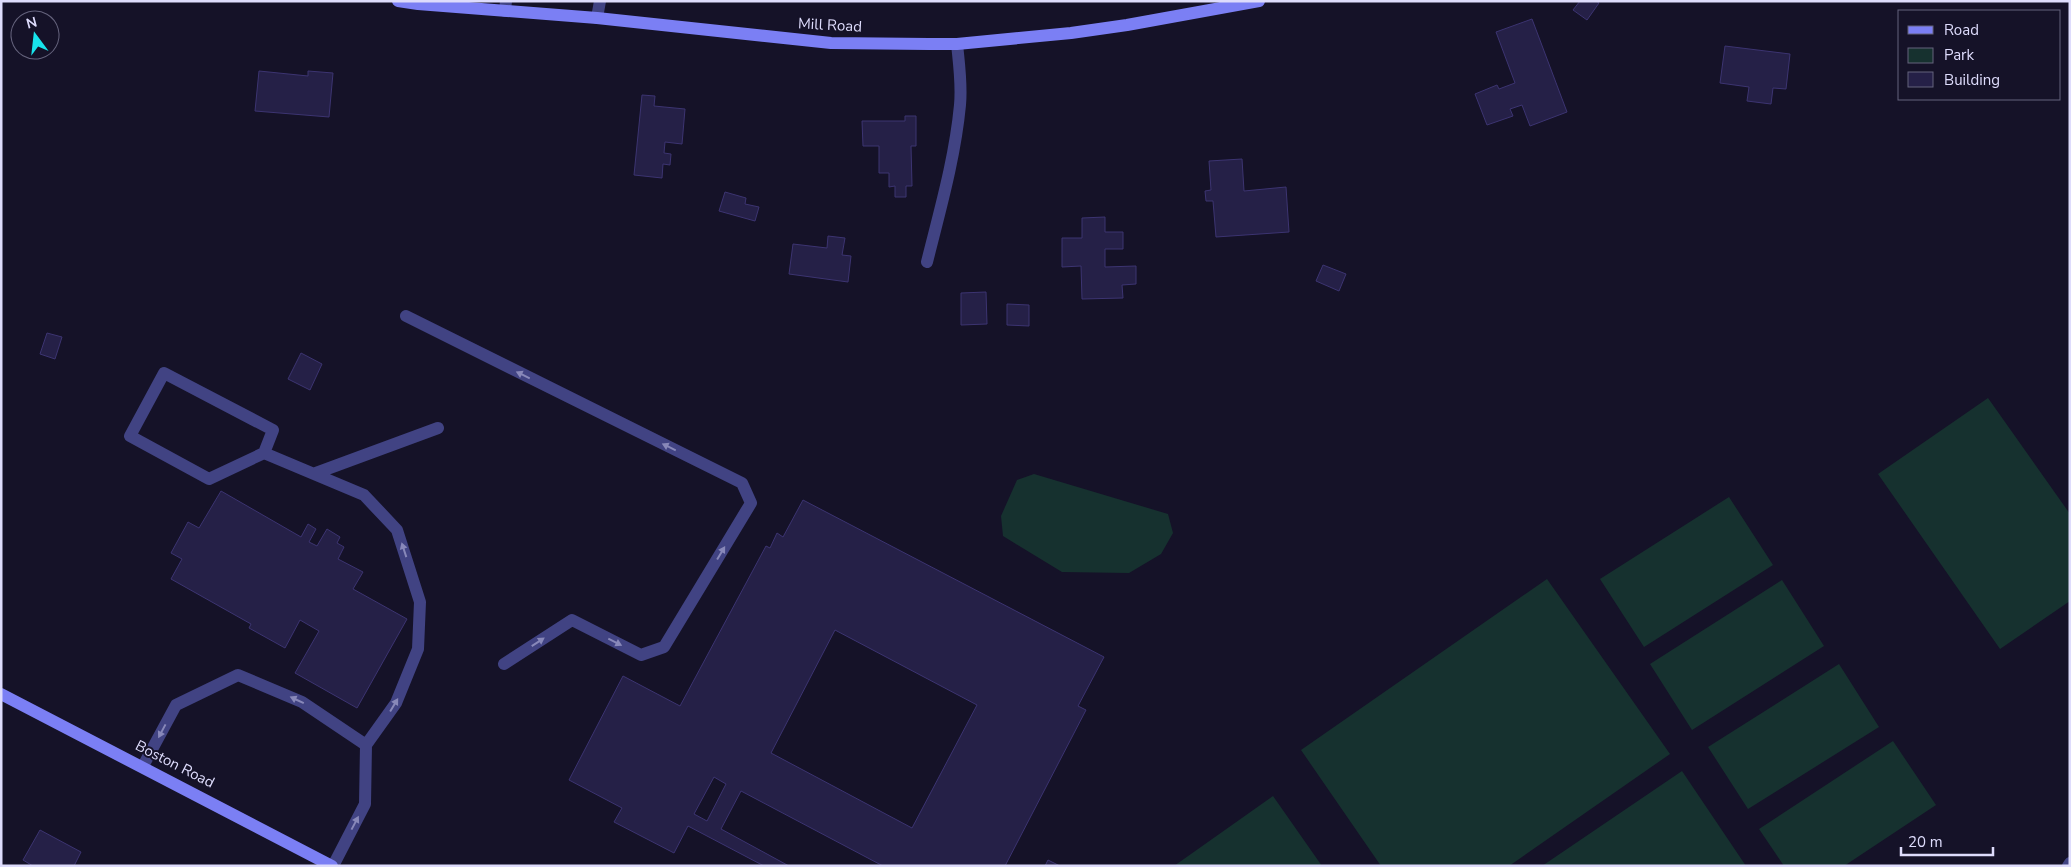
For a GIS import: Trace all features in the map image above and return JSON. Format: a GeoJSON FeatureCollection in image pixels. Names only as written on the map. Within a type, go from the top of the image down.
{"type":"FeatureCollection","features":[{"type":"Feature","properties":{"kind":"main road","name":"Mill Road"},"geometry":{"type":"LineString","coordinates":[[398,1],[505,6],[831,43],[957,44],[1117,26],[1259,1]]}},
{"type":"Feature","properties":{"kind":"main road","name":"Boston Road"},"geometry":{"type":"LineString","coordinates":[[1,694],[143,766],[332,866]]}},
{"type":"Feature","properties":{"kind":"street"},"geometry":{"type":"LineString","coordinates":[[598,18],[600,1]]}},
{"type":"Feature","properties":{"kind":"street"},"geometry":{"type":"LineString","coordinates":[[927,262],[952,156],[960,105],[961,81],[957,44]]}},
{"type":"Feature","properties":{"kind":"street"},"geometry":{"type":"LineString","coordinates":[[406,316],[742,483],[751,503],[664,647],[641,655],[572,620],[504,664]]}},
{"type":"Feature","properties":{"kind":"street"},"geometry":{"type":"LineString","coordinates":[[264,453],[273,430],[164,373],[130,436],[210,478],[264,453],[364,494],[397,530],[420,602],[418,649],[396,703],[366,744],[365,804],[332,866]]}},
{"type":"Feature","properties":{"kind":"street"},"geometry":{"type":"LineString","coordinates":[[316,473],[438,428]]}},
{"type":"Feature","properties":{"kind":"street"},"geometry":{"type":"LineString","coordinates":[[143,766],[176,705],[238,675],[302,702],[366,744]]}},
{"type":"Feature","properties":{"kind":"green space"},"geometry":{"type":"Polygon","coordinates":[[[1988,398],[2070,514],[2070,601],[2000,649],[1878,474],[1988,398]]]}},
{"type":"Feature","properties":{"kind":"green space"},"geometry":{"type":"Polygon","coordinates":[[[1034,474],[1168,514],[1173,533],[1161,554],[1129,573],[1062,572],[1003,536],[1001,516],[1017,480],[1034,474]]]}},
{"type":"Feature","properties":{"kind":"green space"},"geometry":{"type":"Polygon","coordinates":[[[1729,497],[1773,565],[1644,647],[1600,579],[1729,497]]]}},
{"type":"Feature","properties":{"kind":"green space"},"geometry":{"type":"Polygon","coordinates":[[[1547,579],[1670,754],[1509,866],[1381,866],[1301,750],[1547,579]]]}},
{"type":"Feature","properties":{"kind":"green space"},"geometry":{"type":"Polygon","coordinates":[[[1782,580],[1824,646],[1692,730],[1650,664],[1782,580]]]}},
{"type":"Feature","properties":{"kind":"green space"},"geometry":{"type":"Polygon","coordinates":[[[1839,664],[1879,727],[1748,809],[1708,747],[1839,664]]]}},
{"type":"Feature","properties":{"kind":"green space"},"geometry":{"type":"Polygon","coordinates":[[[1893,741],[1936,805],[1844,866],[1784,866],[1759,829],[1893,741]]]}},
{"type":"Feature","properties":{"kind":"green space"},"geometry":{"type":"Polygon","coordinates":[[[1682,771],[1746,866],[1542,866],[1682,771]]]}},
{"type":"Feature","properties":{"kind":"green space"},"geometry":{"type":"Polygon","coordinates":[[[1273,796],[1322,866],[1174,866],[1273,796]]]}},
{"type":"Feature","properties":{"kind":"building"},"geometry":{"type":"Polygon","coordinates":[[[1580,1],[1596,1],[1599,3],[1587,20],[1573,10],[1580,1]]]}},
{"type":"Feature","properties":{"kind":"building"},"geometry":{"type":"Polygon","coordinates":[[[1532,19],[1567,112],[1530,126],[1522,105],[1510,109],[1513,116],[1487,125],[1475,94],[1497,85],[1499,89],[1515,83],[1496,32],[1532,19]]]}},
{"type":"Feature","properties":{"kind":"building"},"geometry":{"type":"Polygon","coordinates":[[[1725,46],[1790,54],[1786,89],[1773,88],[1771,104],[1747,101],[1749,87],[1720,83],[1725,46]]]}},
{"type":"Feature","properties":{"kind":"building"},"geometry":{"type":"Polygon","coordinates":[[[259,71],[308,76],[308,71],[333,73],[329,117],[255,111],[259,71]]]}},
{"type":"Feature","properties":{"kind":"building"},"geometry":{"type":"Polygon","coordinates":[[[642,95],[655,96],[654,106],[685,109],[682,144],[665,142],[664,153],[671,154],[670,165],[663,164],[662,178],[634,175],[642,95]]]}},
{"type":"Feature","properties":{"kind":"building"},"geometry":{"type":"Polygon","coordinates":[[[905,116],[916,116],[916,146],[911,146],[912,186],[906,186],[906,197],[895,197],[895,186],[889,187],[889,173],[879,173],[879,146],[863,146],[862,121],[905,121],[905,116]]]}},
{"type":"Feature","properties":{"kind":"building"},"geometry":{"type":"Polygon","coordinates":[[[1242,159],[1244,191],[1286,187],[1289,232],[1216,237],[1213,201],[1206,201],[1205,191],[1211,190],[1209,161],[1242,159]]]}},
{"type":"Feature","properties":{"kind":"building"},"geometry":{"type":"Polygon","coordinates":[[[725,192],[746,198],[745,204],[759,207],[755,221],[719,211],[725,192]]]}},
{"type":"Feature","properties":{"kind":"building"},"geometry":{"type":"Polygon","coordinates":[[[1105,217],[1105,232],[1123,232],[1123,249],[1105,249],[1105,267],[1136,266],[1136,284],[1122,285],[1123,298],[1082,299],[1081,266],[1062,267],[1062,238],[1082,238],[1082,218],[1105,217]]]}},
{"type":"Feature","properties":{"kind":"building"},"geometry":{"type":"Polygon","coordinates":[[[828,236],[845,238],[842,255],[851,256],[848,282],[789,274],[793,244],[827,248],[828,236]]]}},
{"type":"Feature","properties":{"kind":"building"},"geometry":{"type":"Polygon","coordinates":[[[1323,265],[1346,274],[1339,291],[1316,281],[1323,265]]]}},
{"type":"Feature","properties":{"kind":"building"},"geometry":{"type":"Polygon","coordinates":[[[986,292],[987,324],[961,325],[961,293],[986,292]]]}},
{"type":"Feature","properties":{"kind":"building"},"geometry":{"type":"Polygon","coordinates":[[[1007,304],[1029,305],[1029,326],[1007,325],[1007,304]]]}},
{"type":"Feature","properties":{"kind":"building"},"geometry":{"type":"Polygon","coordinates":[[[47,333],[62,337],[55,359],[40,354],[47,333]]]}},
{"type":"Feature","properties":{"kind":"building"},"geometry":{"type":"Polygon","coordinates":[[[301,353],[322,364],[310,390],[288,379],[301,353]]]}},
{"type":"Feature","properties":{"kind":"building"},"geometry":{"type":"Polygon","coordinates":[[[221,491],[301,537],[308,524],[316,529],[309,542],[317,546],[327,529],[340,537],[337,543],[344,547],[338,559],[363,572],[353,589],[407,619],[357,708],[295,673],[319,631],[300,620],[285,648],[249,628],[251,624],[171,579],[182,559],[171,553],[188,522],[199,528],[221,491]]]}},
{"type":"Feature","properties":{"kind":"building"},"geometry":{"type":"Polygon","coordinates":[[[803,500],[1104,657],[1078,706],[1086,710],[1005,866],[883,866],[741,791],[721,829],[789,866],[764,866],[688,826],[674,853],[614,822],[622,808],[569,780],[623,676],[680,706],[766,546],[770,548],[777,533],[783,537],[803,500]],[[835,630],[771,753],[912,828],[977,705],[835,630]],[[714,777],[694,814],[707,821],[726,784],[714,777]]]}},
{"type":"Feature","properties":{"kind":"building"},"geometry":{"type":"Polygon","coordinates":[[[40,830],[81,852],[74,866],[33,866],[23,860],[40,830]]]}},
{"type":"Feature","properties":{"kind":"building"},"geometry":{"type":"Polygon","coordinates":[[[1048,860],[1060,866],[1045,866],[1048,860]]]}}]}
